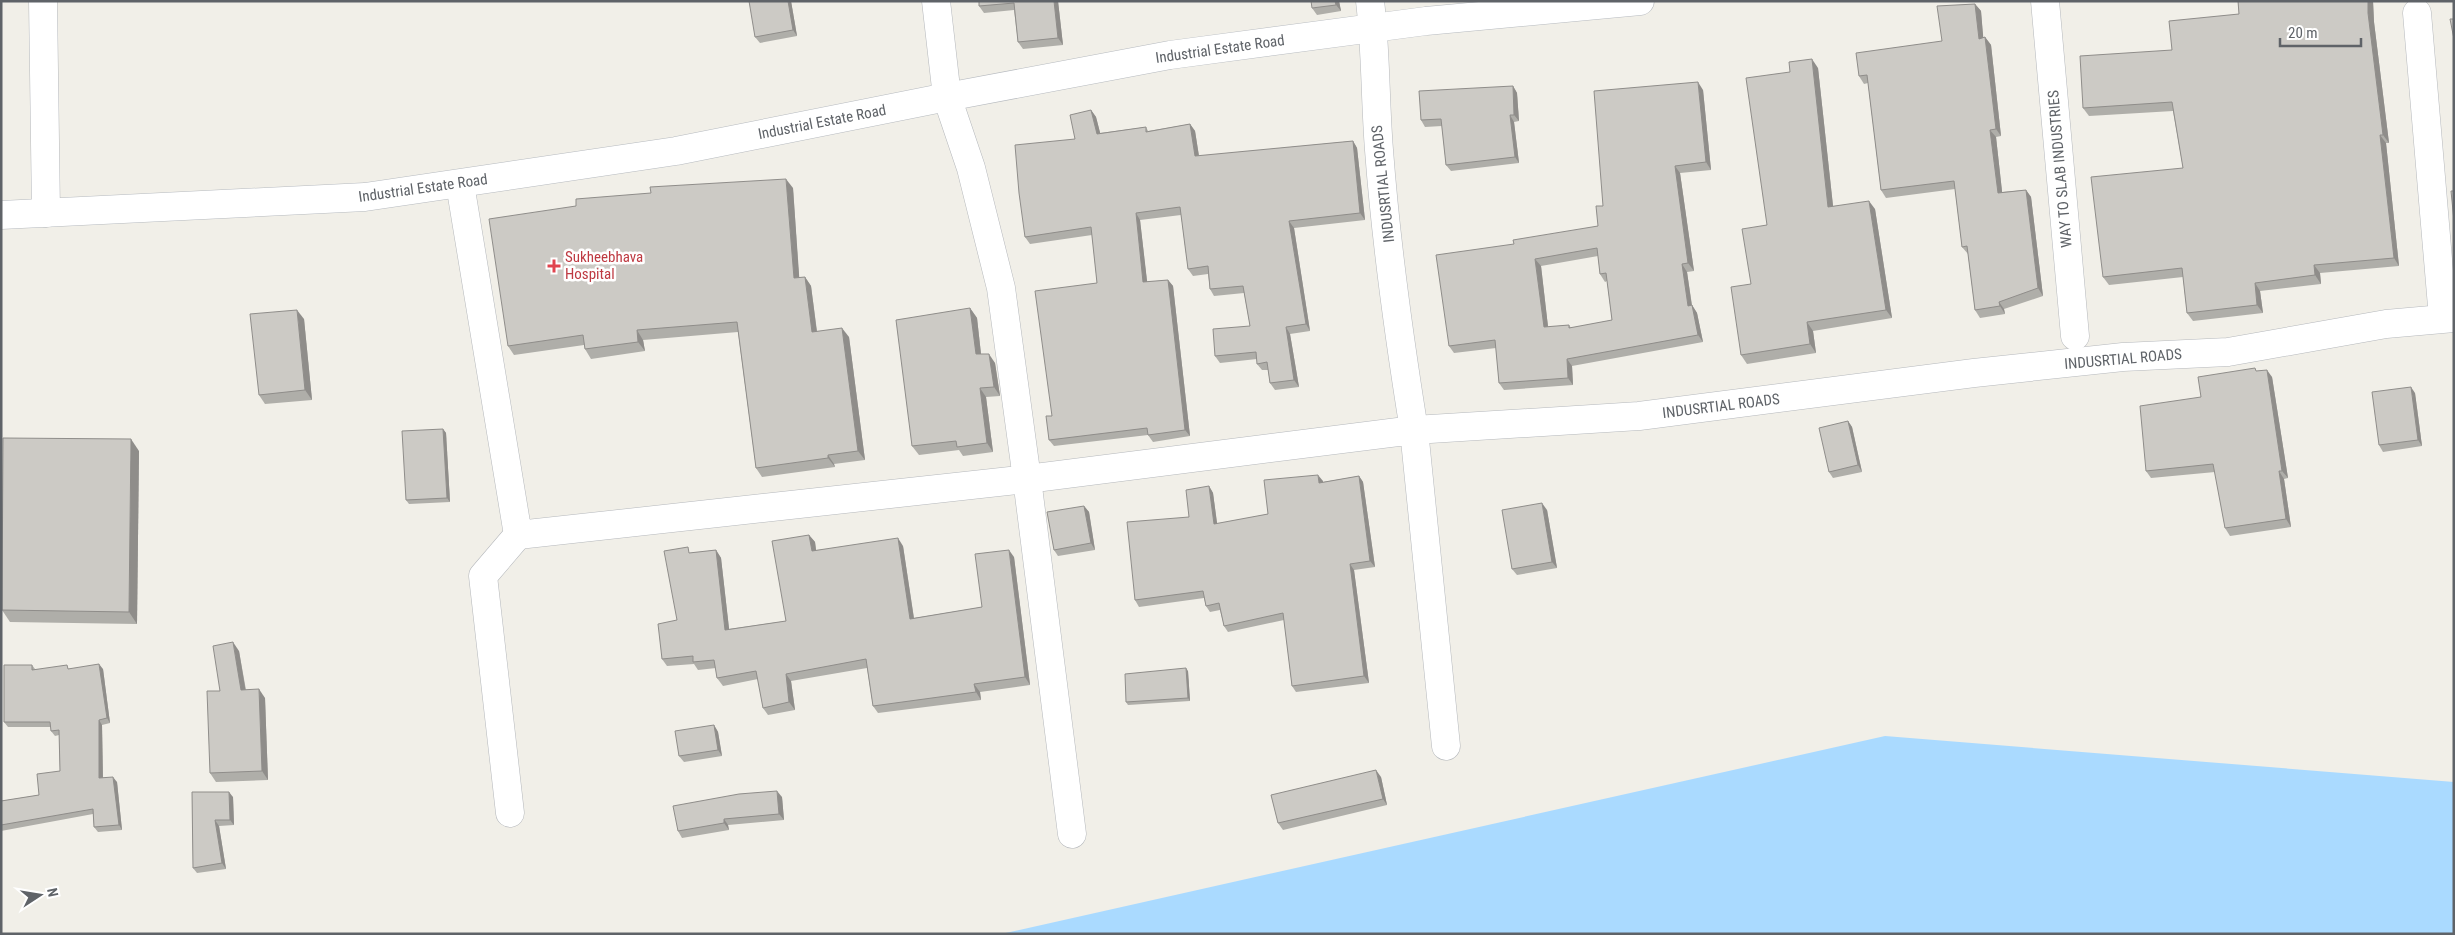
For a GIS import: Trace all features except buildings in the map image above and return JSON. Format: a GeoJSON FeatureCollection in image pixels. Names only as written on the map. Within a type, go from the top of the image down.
{"type":"FeatureCollection","features":[{"type":"Feature","properties":{"kind":"street"},"geometry":{"type":"LineString","coordinates":[[43,1],[46,213]]}},
{"type":"Feature","properties":{"kind":"street"},"geometry":{"type":"LineString","coordinates":[[936,1],[947,97],[970,168],[1001,288],[1028,479],[1072,834]]}},
{"type":"Feature","properties":{"kind":"street","name":"INDUSRTIAL ROADS"},"geometry":{"type":"LineString","coordinates":[[1370,1],[1374,28],[1374,77],[1379,152],[1399,336],[1414,430],[1639,416],[1974,373],[2123,357],[2228,352],[2386,324],[2448,318]]}},
{"type":"Feature","properties":{"kind":"street","name":"Industrial Estate Road"},"geometry":{"type":"LineString","coordinates":[[1,215],[365,197],[676,151],[1170,55],[1374,28],[1640,1]]}},
{"type":"Feature","properties":{"kind":"street","name":"WAY TO SLAB INDUSTRIES"},"geometry":{"type":"LineString","coordinates":[[2045,1],[2075,336]]}},
{"type":"Feature","properties":{"kind":"street"},"geometry":{"type":"LineString","coordinates":[[2417,13],[2448,318]]}},
{"type":"Feature","properties":{"kind":"street"},"geometry":{"type":"LineString","coordinates":[[460,184],[518,535]]}},
{"type":"Feature","properties":{"kind":"street"},"geometry":{"type":"LineString","coordinates":[[510,814],[483,576],[518,535],[1028,479],[1414,430],[1446,746]]}},
{"type":"Feature","properties":{"kind":"water"},"geometry":{"type":"Polygon","coordinates":[[[1885,736],[2454,782],[2454,934],[1001,934],[1885,736]]]}},
{"type":"Feature","properties":{"kind":"place","name":"Sukheebhava Hospital"},"geometry":{"type":"Point","coordinates":[554,266]}}]}
